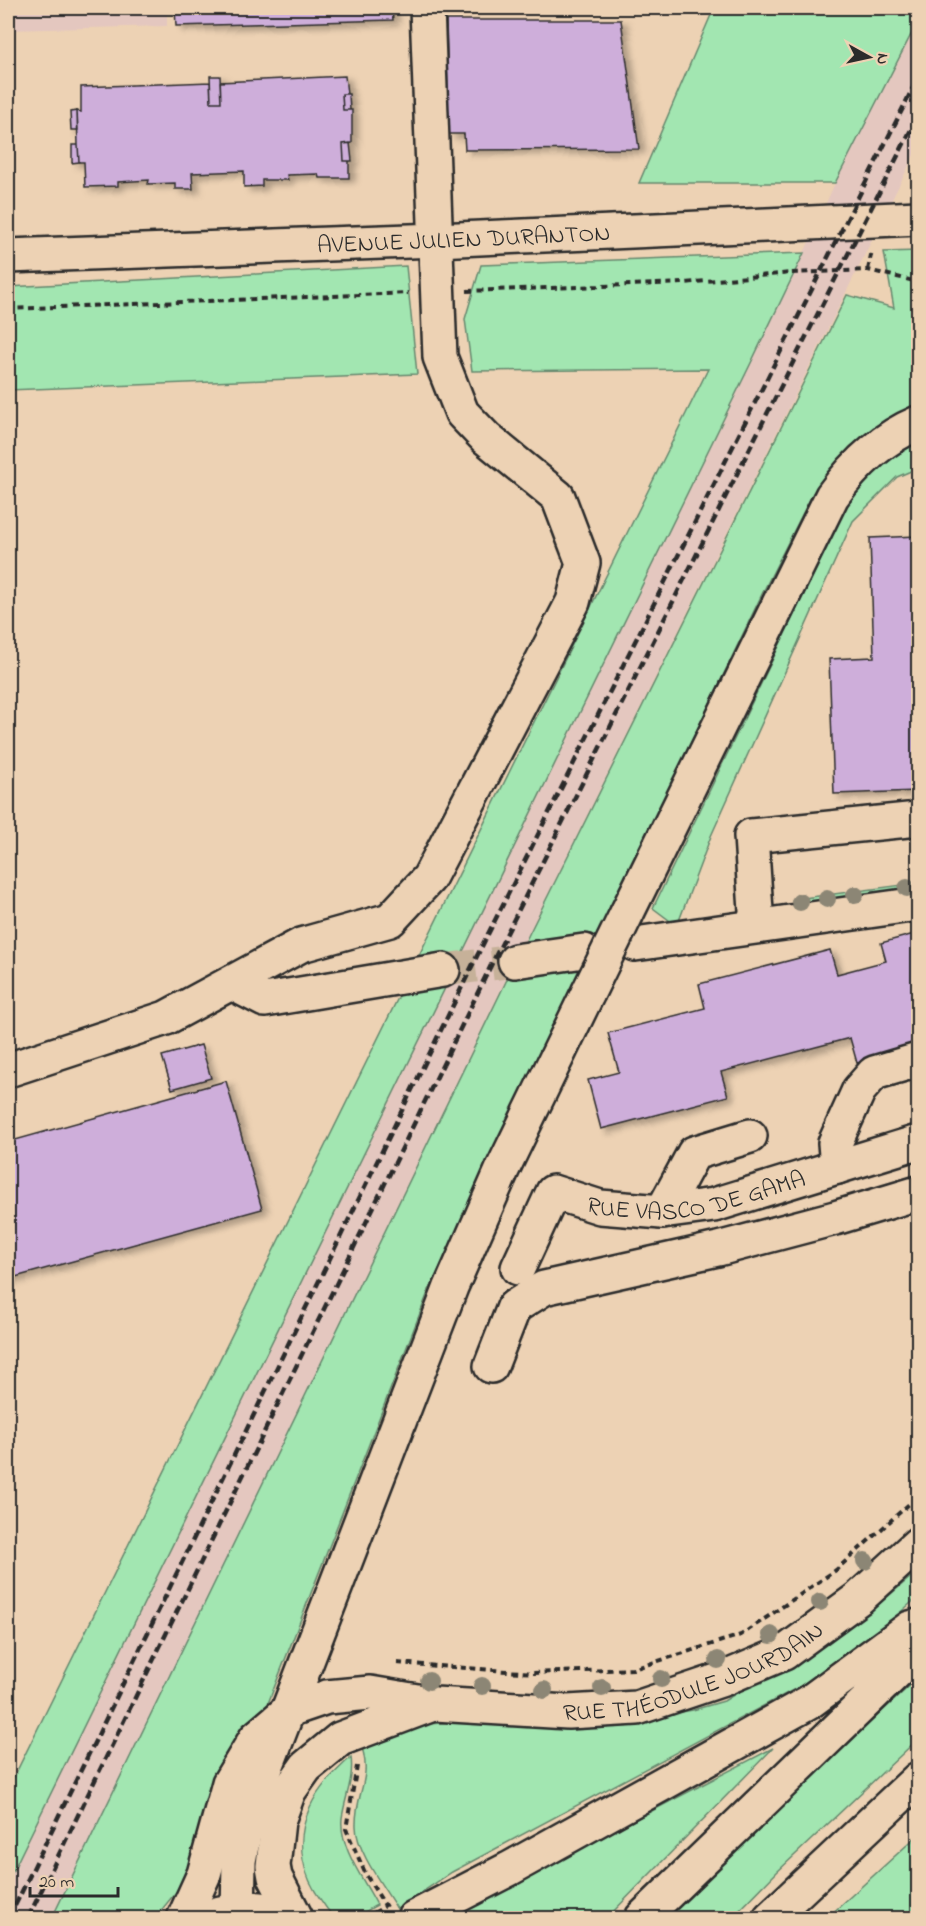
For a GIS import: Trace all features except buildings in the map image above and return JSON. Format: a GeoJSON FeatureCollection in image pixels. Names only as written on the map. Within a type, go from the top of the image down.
{"type":"FeatureCollection","features":[{"type":"Feature","properties":{"kind":"main road"},"geometry":{"type":"LineString","coordinates":[[8,1070],[166,1018],[301,945],[390,920],[429,878],[573,602],[584,563],[558,497],[486,438],[462,413],[440,357],[427,8]]}},
{"type":"Feature","properties":{"kind":"main road","name":"AVENUE JULIEN DURANTON"},"geometry":{"type":"LineString","coordinates":[[8,256],[436,240],[918,218]]}},
{"type":"Feature","properties":{"kind":"main road"},"geometry":{"type":"LineString","coordinates":[[238,1913],[239,1861],[248,1814],[451,1287],[503,1168],[588,993],[631,928],[832,496],[846,476],[866,456],[891,438],[918,423]]}},
{"type":"Feature","properties":{"kind":"main road"},"geometry":{"type":"LineString","coordinates":[[744,928],[751,836],[918,819]]}},
{"type":"Feature","properties":{"kind":"main road"},"geometry":{"type":"LineString","coordinates":[[631,928],[744,928],[918,904]]}},
{"type":"Feature","properties":{"kind":"main road"},"geometry":{"type":"LineString","coordinates":[[516,961],[584,951]]}},
{"type":"Feature","properties":{"kind":"main road"},"geometry":{"type":"LineString","coordinates":[[231,983],[265,1000],[444,970]]}},
{"type":"Feature","properties":{"kind":"main road"},"geometry":{"type":"LineString","coordinates":[[837,1167],[835,1143],[859,1090],[874,1073],[918,1060]]}},
{"type":"Feature","properties":{"kind":"main road"},"geometry":{"type":"LineString","coordinates":[[662,1212],[694,1153],[750,1136]]}},
{"type":"Feature","properties":{"kind":"main road","name":"RUE VASCO DE GAMA"},"geometry":{"type":"LineString","coordinates":[[518,1268],[553,1192],[600,1207],[662,1212],[714,1205],[918,1142]]}},
{"type":"Feature","properties":{"kind":"main road"},"geometry":{"type":"LineString","coordinates":[[491,1366],[514,1307],[544,1288],[718,1249],[918,1193]]}},
{"type":"Feature","properties":{"kind":"main road","name":"RUE THÉODULE JOURDAIN"},"geometry":{"type":"LineString","coordinates":[[184,1918],[204,1874],[229,1783],[256,1738],[289,1710],[327,1697],[370,1693],[435,1704],[568,1712],[637,1708],[723,1679],[784,1653],[859,1598],[918,1544]]}},
{"type":"Feature","properties":{"kind":"main road"},"geometry":{"type":"LineString","coordinates":[[399,1913],[509,1869],[808,1703],[910,1628],[918,1626]]}},
{"type":"Feature","properties":{"kind":"main road"},"geometry":{"type":"LineString","coordinates":[[642,1918],[918,1651]]}},
{"type":"Feature","properties":{"kind":"main road","name":"RUE THÉODULE JOURDAIN"},"geometry":{"type":"LineString","coordinates":[[296,1918],[275,1877],[273,1866],[278,1821],[289,1791],[306,1767],[340,1739],[435,1704]]}},
{"type":"Feature","properties":{"kind":"main road"},"geometry":{"type":"LineString","coordinates":[[770,1918],[918,1779]]}},
{"type":"Feature","properties":{"kind":"main road"},"geometry":{"type":"LineString","coordinates":[[202,1918],[238,1913],[252,1908],[279,1914],[286,1918]]}},
{"type":"Feature","properties":{"kind":"path"},"geometry":{"type":"LineString","coordinates":[[868,270],[918,282]]}},
{"type":"Feature","properties":{"kind":"path"},"geometry":{"type":"LineString","coordinates":[[392,1663],[534,1673],[633,1669],[741,1635],[836,1570],[918,1496]]}},
{"type":"Feature","properties":{"kind":"path"},"geometry":{"type":"LineString","coordinates":[[358,1759],[346,1829],[366,1875],[399,1913]]}},
{"type":"Feature","properties":{"kind":"path"},"geometry":{"type":"LineString","coordinates":[[365,1918],[399,1913]]}},
{"type":"Feature","properties":{"kind":"shaded area"},"geometry":{"type":"Polygon","coordinates":[[[8,8],[167,8],[167,26],[8,30],[8,8]]]}},
{"type":"Feature","properties":{"kind":"shaded area"},"geometry":{"type":"Polygon","coordinates":[[[918,20],[918,147],[515,961],[52,1918],[8,1918],[8,1881],[749,367],[835,183],[918,20]]]}},
{"type":"Feature","properties":{"kind":"green space"},"geometry":{"type":"Polygon","coordinates":[[[714,8],[918,8],[918,21],[835,183],[639,183],[714,8]]]}},
{"type":"Feature","properties":{"kind":"green space"},"geometry":{"type":"Polygon","coordinates":[[[918,251],[918,404],[911,406],[851,446],[813,493],[764,590],[429,1290],[267,1706],[238,1734],[210,1796],[193,1871],[155,1918],[52,1918],[531,930],[847,295],[894,308],[884,252],[918,251]]]}},
{"type":"Feature","properties":{"kind":"green space"},"geometry":{"type":"Polygon","coordinates":[[[804,253],[8,1881],[8,1789],[708,369],[472,371],[465,319],[481,265],[804,253]]]}},
{"type":"Feature","properties":{"kind":"green space"},"geometry":{"type":"Polygon","coordinates":[[[406,266],[417,374],[8,390],[8,287],[406,266]]]}},
{"type":"Feature","properties":{"kind":"green space"},"geometry":{"type":"Polygon","coordinates":[[[918,441],[918,468],[897,477],[853,521],[711,836],[677,926],[653,908],[845,509],[875,468],[918,441]]]}},
{"type":"Feature","properties":{"kind":"green space"},"geometry":{"type":"Polygon","coordinates":[[[918,883],[918,891],[797,907],[796,899],[918,883]]]}},
{"type":"Feature","properties":{"kind":"green space"},"geometry":{"type":"Polygon","coordinates":[[[918,1571],[918,1597],[838,1666],[452,1872],[397,1909],[378,1880],[357,1836],[356,1814],[365,1775],[365,1764],[359,1739],[406,1725],[462,1722],[610,1724],[693,1710],[724,1701],[878,1605],[918,1571]]]}},
{"type":"Feature","properties":{"kind":"green space"},"geometry":{"type":"Polygon","coordinates":[[[918,1678],[918,1739],[777,1872],[732,1918],[666,1918],[774,1812],[918,1678]]]}},
{"type":"Feature","properties":{"kind":"green space"},"geometry":{"type":"Polygon","coordinates":[[[773,1748],[607,1918],[446,1918],[773,1748]]]}},
{"type":"Feature","properties":{"kind":"green space"},"geometry":{"type":"Polygon","coordinates":[[[351,1757],[349,1788],[342,1818],[344,1841],[377,1905],[359,1915],[344,1919],[332,1914],[316,1892],[305,1869],[302,1845],[305,1820],[310,1807],[328,1780],[351,1757]]]}},
{"type":"Feature","properties":{"kind":"green space"},"geometry":{"type":"Polygon","coordinates":[[[918,1835],[918,1918],[827,1918],[918,1835]]]}},
{"type":"Feature","properties":{"kind":"tunnel"},"geometry":{"type":"LineString","coordinates":[[443,970],[515,961]]}},
{"type":"Feature","properties":{"kind":"railway"},"geometry":{"type":"LineString","coordinates":[[9,1918],[477,956],[918,78]]}},
{"type":"Feature","properties":{"kind":"railway"},"geometry":{"type":"LineString","coordinates":[[28,1918],[497,953],[918,116]]}}]}
